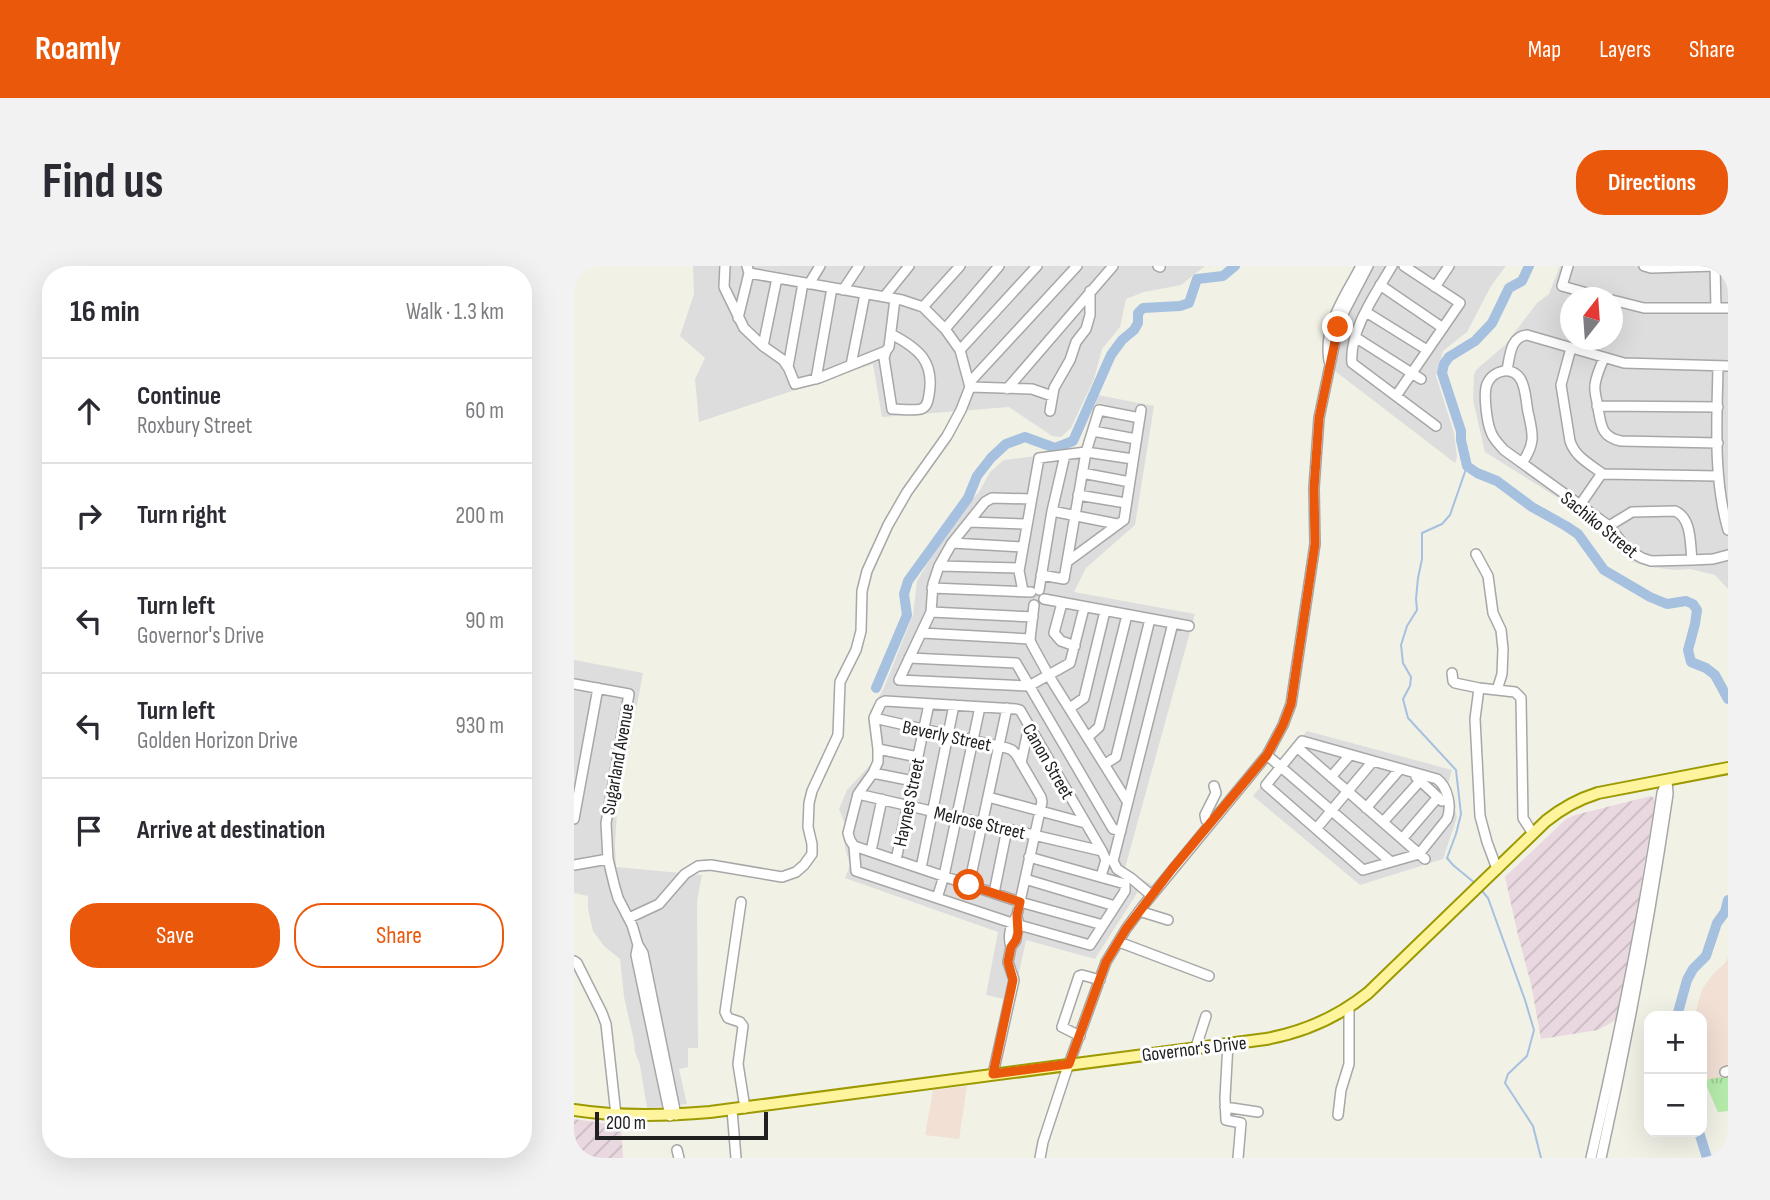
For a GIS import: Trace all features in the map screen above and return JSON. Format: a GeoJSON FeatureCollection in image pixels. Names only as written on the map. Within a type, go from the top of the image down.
{"type":"FeatureCollection","features":[{"type":"Feature","properties":{"kind":"main road","name":"Governor's Drive"},"geometry":{"type":"LineString","coordinates":[[574,1110],[616,1115],[673,1115],[732,1110],[1266,1039],[1294,1033],[1349,1008],[1383,980],[1559,811],[1583,798],[1616,789],[1725,769]]}},
{"type":"Feature","properties":{"kind":"street"},"geometry":{"type":"LineString","coordinates":[[725,266],[724,287],[738,318],[744,328],[763,346],[783,360],[795,384],[816,379],[886,351]]}},
{"type":"Feature","properties":{"kind":"street"},"geometry":{"type":"LineString","coordinates":[[763,346],[779,266]]}},
{"type":"Feature","properties":{"kind":"street"},"geometry":{"type":"LineString","coordinates":[[788,367],[806,283],[820,266]]}},
{"type":"Feature","properties":{"kind":"street"},"geometry":{"type":"LineString","coordinates":[[843,290],[859,266]]}},
{"type":"Feature","properties":{"kind":"street"},"geometry":{"type":"LineString","coordinates":[[884,297],[909,266]]}},
{"type":"Feature","properties":{"kind":"street"},"geometry":{"type":"LineString","coordinates":[[923,307],[960,266]]}},
{"type":"Feature","properties":{"kind":"street"},"geometry":{"type":"LineString","coordinates":[[945,328],[999,266]]}},
{"type":"Feature","properties":{"kind":"street"},"geometry":{"type":"LineString","coordinates":[[960,350],[1037,266]]}},
{"type":"Feature","properties":{"kind":"street"},"geometry":{"type":"LineString","coordinates":[[629,918],[659,904],[685,874],[698,866],[711,865],[782,877],[796,872],[810,858],[813,848],[808,827],[809,803],[838,735],[840,682],[856,650],[861,631],[862,591],[867,571],[907,492],[947,436],[970,385],[1077,266]]}},
{"type":"Feature","properties":{"kind":"street"},"geometry":{"type":"LineString","coordinates":[[1007,389],[1113,266]]}},
{"type":"Feature","properties":{"kind":"street"},"geometry":{"type":"LineString","coordinates":[[1330,366],[1327,349],[1331,324],[1361,266]]}},
{"type":"Feature","properties":{"kind":"street"},"geometry":{"type":"LineString","coordinates":[[1040,1158],[1069,1064],[1106,962],[1153,893],[1267,755],[1291,704],[1315,544],[1314,488],[1319,418],[1340,320],[1368,266]]}},
{"type":"Feature","properties":{"kind":"street"},"geometry":{"type":"LineString","coordinates":[[1391,266],[1355,337],[1352,363],[1436,426]]}},
{"type":"Feature","properties":{"kind":"street"},"geometry":{"type":"LineString","coordinates":[[1396,396],[1460,303],[1404,266]]}},
{"type":"Feature","properties":{"kind":"street"},"geometry":{"type":"LineString","coordinates":[[1435,287],[1449,266]]}},
{"type":"Feature","properties":{"kind":"street"},"geometry":{"type":"LineString","coordinates":[[1566,287],[1562,286],[1568,266]]}},
{"type":"Feature","properties":{"kind":"street"},"geometry":{"type":"LineString","coordinates":[[1644,266],[1715,266],[1716,308]]}},
{"type":"Feature","properties":{"kind":"street"},"geometry":{"type":"LineString","coordinates":[[738,318],[748,269],[923,307],[945,328],[960,350],[970,385]]}},
{"type":"Feature","properties":{"kind":"street"},"geometry":{"type":"LineString","coordinates":[[1380,285],[1443,328]]}},
{"type":"Feature","properties":{"kind":"street"},"geometry":{"type":"LineString","coordinates":[[816,379],[832,288]]}},
{"type":"Feature","properties":{"kind":"street"},"geometry":{"type":"LineString","coordinates":[[1050,411],[1054,388],[1070,360],[1076,342],[1086,329],[1090,315],[1090,291]]}},
{"type":"Feature","properties":{"kind":"street"},"geometry":{"type":"LineString","coordinates":[[851,365],[864,293]]}},
{"type":"Feature","properties":{"kind":"street"},"geometry":{"type":"LineString","coordinates":[[891,334],[910,344],[927,365],[931,383],[928,400],[921,409],[892,409],[884,358],[889,347],[895,299]]}},
{"type":"Feature","properties":{"kind":"street"},"geometry":{"type":"LineString","coordinates":[[1623,303],[1644,308],[1728,308]]}},
{"type":"Feature","properties":{"kind":"street"},"geometry":{"type":"LineString","coordinates":[[1366,312],[1427,350]]}},
{"type":"Feature","properties":{"kind":"street"},"geometry":{"type":"LineString","coordinates":[[1522,463],[1530,453],[1533,437],[1522,383],[1517,375],[1507,370],[1515,341],[1522,335],[1527,335],[1560,345]]}},
{"type":"Feature","properties":{"kind":"street"},"geometry":{"type":"LineString","coordinates":[[1355,337],[1421,379]]}},
{"type":"Feature","properties":{"kind":"street"},"geometry":{"type":"LineString","coordinates":[[1570,350],[1561,385],[1572,450],[1577,455],[1603,474],[1718,476]]}},
{"type":"Feature","properties":{"kind":"street"},"geometry":{"type":"LineString","coordinates":[[1578,350],[1624,363],[1723,366],[1718,407],[1718,476],[1728,530]]}},
{"type":"Feature","properties":{"kind":"street"},"geometry":{"type":"LineString","coordinates":[[1604,358],[1595,385],[1604,433],[1615,440],[1718,443]]}},
{"type":"Feature","properties":{"kind":"street","name":"Sachiko Street"},"geometry":{"type":"LineString","coordinates":[[1507,370],[1491,378],[1486,388],[1491,433],[1504,450],[1609,526],[1628,550],[1642,558],[1651,561],[1692,560],[1728,555]]}},
{"type":"Feature","properties":{"kind":"street"},"geometry":{"type":"LineString","coordinates":[[970,385],[1032,389],[1052,396]]}},
{"type":"Feature","properties":{"kind":"street"},"geometry":{"type":"LineString","coordinates":[[1598,406],[1718,407]]}},
{"type":"Feature","properties":{"kind":"street"},"geometry":{"type":"LineString","coordinates":[[1041,575],[1064,579],[1086,452],[1099,410],[1140,414],[1124,520],[1067,562]]}},
{"type":"Feature","properties":{"kind":"street"},"geometry":{"type":"LineString","coordinates":[[1093,430],[1136,439]]}},
{"type":"Feature","properties":{"kind":"street"},"geometry":{"type":"LineString","coordinates":[[1031,591],[1021,586],[1019,568],[1038,458],[1086,452],[1133,459]]}},
{"type":"Feature","properties":{"kind":"street"},"geometry":{"type":"LineString","coordinates":[[1034,605],[1028,599],[1041,575],[1065,455]]}},
{"type":"Feature","properties":{"kind":"street"},"geometry":{"type":"LineString","coordinates":[[1082,473],[1130,482]]}},
{"type":"Feature","properties":{"kind":"street"},"geometry":{"type":"LineString","coordinates":[[1580,505],[1603,474]]}},
{"type":"Feature","properties":{"kind":"street"},"geometry":{"type":"LineString","coordinates":[[1078,495],[1126,503]]}},
{"type":"Feature","properties":{"kind":"street"},"geometry":{"type":"LineString","coordinates":[[1031,499],[992,498],[985,502],[952,543],[939,566],[932,588],[931,612],[899,680],[1029,686],[1070,663],[1084,608]]}},
{"type":"Feature","properties":{"kind":"street"},"geometry":{"type":"LineString","coordinates":[[1052,511],[1118,524]]}},
{"type":"Feature","properties":{"kind":"street"},"geometry":{"type":"LineString","coordinates":[[1609,526],[1632,512],[1680,513],[1686,521],[1692,560]]}},
{"type":"Feature","properties":{"kind":"street"},"geometry":{"type":"LineString","coordinates":[[969,522],[1026,524]]}},
{"type":"Feature","properties":{"kind":"street"},"geometry":{"type":"LineString","coordinates":[[952,543],[1022,547]]}},
{"type":"Feature","properties":{"kind":"street"},"geometry":{"type":"LineString","coordinates":[[1476,554],[1488,576],[1493,613],[1501,630],[1502,674],[1497,690]]}},
{"type":"Feature","properties":{"kind":"street"},"geometry":{"type":"LineString","coordinates":[[939,566],[1019,568]]}},
{"type":"Feature","properties":{"kind":"street"},"geometry":{"type":"LineString","coordinates":[[932,588],[1043,593],[1042,604],[1034,605]]}},
{"type":"Feature","properties":{"kind":"street"},"geometry":{"type":"LineString","coordinates":[[1044,600],[1189,626]]}},
{"type":"Feature","properties":{"kind":"street"},"geometry":{"type":"LineString","coordinates":[[1062,603],[1054,633],[1061,641],[1074,646]]}},
{"type":"Feature","properties":{"kind":"street"},"geometry":{"type":"LineString","coordinates":[[1034,605],[1030,639],[1049,676],[1128,801]]}},
{"type":"Feature","properties":{"kind":"street"},"geometry":{"type":"LineString","coordinates":[[1070,708],[1084,698],[1105,611]]}},
{"type":"Feature","properties":{"kind":"street"},"geometry":{"type":"LineString","coordinates":[[931,612],[1032,617]]}},
{"type":"Feature","properties":{"kind":"street"},"geometry":{"type":"LineString","coordinates":[[1088,737],[1099,727],[1127,615]]}},
{"type":"Feature","properties":{"kind":"street"},"geometry":{"type":"LineString","coordinates":[[1105,764],[1116,757],[1150,619]]}},
{"type":"Feature","properties":{"kind":"street"},"geometry":{"type":"LineString","coordinates":[[874,718],[878,762],[858,793],[848,833],[854,846],[856,871],[1090,946],[1126,888],[1127,880],[1113,861],[1173,622]]}},
{"type":"Feature","properties":{"kind":"street"},"geometry":{"type":"LineString","coordinates":[[922,633],[1030,639]]}},
{"type":"Feature","properties":{"kind":"street"},"geometry":{"type":"LineString","coordinates":[[909,658],[1016,663],[1113,829],[1121,831]]}},
{"type":"Feature","properties":{"kind":"street"},"geometry":{"type":"LineString","coordinates":[[1452,673],[1455,683],[1515,692],[1521,698],[1523,818],[1533,834]]}},
{"type":"Feature","properties":{"kind":"street"},"geometry":{"type":"LineString","coordinates":[[574,684],[598,688],[574,819]]}},
{"type":"Feature","properties":{"kind":"street","name":"Sugarland Avenue"},"geometry":{"type":"LineString","coordinates":[[598,688],[629,694],[606,823],[608,859],[615,890],[629,918],[638,946],[636,955],[673,1115]]}},
{"type":"Feature","properties":{"kind":"street"},"geometry":{"type":"LineString","coordinates":[[1479,688],[1475,719],[1480,816],[1495,871]]}},
{"type":"Feature","properties":{"kind":"street","name":"Canon Street"},"geometry":{"type":"LineString","coordinates":[[874,718],[883,702],[1020,710],[1102,851]]}},
{"type":"Feature","properties":{"kind":"street","name":"Haynes Street"},"geometry":{"type":"LineString","coordinates":[[896,860],[929,704]]}},
{"type":"Feature","properties":{"kind":"street"},"geometry":{"type":"LineString","coordinates":[[921,868],[954,705]]}},
{"type":"Feature","properties":{"kind":"street"},"geometry":{"type":"LineString","coordinates":[[937,898],[981,707]]}},
{"type":"Feature","properties":{"kind":"street"},"geometry":{"type":"LineString","coordinates":[[969,885],[1007,708]]}},
{"type":"Feature","properties":{"kind":"street","name":"Beverly Street"},"geometry":{"type":"LineString","coordinates":[[874,718],[1012,750],[1041,797],[1040,811]]}},
{"type":"Feature","properties":{"kind":"street"},"geometry":{"type":"LineString","coordinates":[[1021,763],[1029,726]]}},
{"type":"Feature","properties":{"kind":"street"},"geometry":{"type":"LineString","coordinates":[[1302,741],[1437,779],[1444,787],[1449,807],[1447,819],[1422,856],[1363,870],[1266,785],[1297,747],[1302,741]]}},
{"type":"Feature","properties":{"kind":"street"},"geometry":{"type":"LineString","coordinates":[[1297,747],[1422,856]]}},
{"type":"Feature","properties":{"kind":"street"},"geometry":{"type":"LineString","coordinates":[[878,749],[918,757]]}},
{"type":"Feature","properties":{"kind":"street"},"geometry":{"type":"LineString","coordinates":[[1267,755],[1391,862]]}},
{"type":"Feature","properties":{"kind":"street"},"geometry":{"type":"LineString","coordinates":[[1331,776],[1350,755]]}},
{"type":"Feature","properties":{"kind":"street"},"geometry":{"type":"LineString","coordinates":[[1316,829],[1373,761]]}},
{"type":"Feature","properties":{"kind":"street"},"geometry":{"type":"LineString","coordinates":[[1405,770],[1449,807]]}},
{"type":"Feature","properties":{"kind":"street"},"geometry":{"type":"LineString","coordinates":[[1366,808],[1405,770]]}},
{"type":"Feature","properties":{"kind":"street"},"geometry":{"type":"LineString","coordinates":[[873,773],[913,781]]}},
{"type":"Feature","properties":{"kind":"street"},"geometry":{"type":"LineString","coordinates":[[1591,1158],[1614,1058],[1647,892],[1662,793],[1667,779]]}},
{"type":"Feature","properties":{"kind":"street"},"geometry":{"type":"LineString","coordinates":[[1601,1158],[1623,1059],[1653,893],[1668,794],[1667,779]]}},
{"type":"Feature","properties":{"kind":"street"},"geometry":{"type":"LineString","coordinates":[[1383,822],[1420,781]]}},
{"type":"Feature","properties":{"kind":"street"},"geometry":{"type":"LineString","coordinates":[[1210,823],[1205,818],[1216,793],[1214,786]]}},
{"type":"Feature","properties":{"kind":"street","name":"Melrose Street"},"geometry":{"type":"LineString","coordinates":[[858,793],[1102,851]]}},
{"type":"Feature","properties":{"kind":"street"},"geometry":{"type":"LineString","coordinates":[[988,797],[1086,823]]}},
{"type":"Feature","properties":{"kind":"street"},"geometry":{"type":"LineString","coordinates":[[1402,839],[1438,797]]}},
{"type":"Feature","properties":{"kind":"street"},"geometry":{"type":"LineString","coordinates":[[871,851],[882,799]]}},
{"type":"Feature","properties":{"kind":"street"},"geometry":{"type":"LineString","coordinates":[[993,1074],[1013,980],[1008,962],[1011,947],[1016,940],[1016,921],[1040,811]]}},
{"type":"Feature","properties":{"kind":"street"},"geometry":{"type":"LineString","coordinates":[[994,893],[1007,829]]}},
{"type":"Feature","properties":{"kind":"street"},"geometry":{"type":"LineString","coordinates":[[854,846],[1020,902],[1102,925]]}},
{"type":"Feature","properties":{"kind":"street"},"geometry":{"type":"LineString","coordinates":[[1101,876],[1105,860],[1102,851]]}},
{"type":"Feature","properties":{"kind":"street"},"geometry":{"type":"LineString","coordinates":[[1029,856],[1101,876],[1141,881],[1153,893]]}},
{"type":"Feature","properties":{"kind":"street"},"geometry":{"type":"LineString","coordinates":[[574,865],[608,859]]}},
{"type":"Feature","properties":{"kind":"street"},"geometry":{"type":"LineString","coordinates":[[1025,879],[1115,906]]}},
{"type":"Feature","properties":{"kind":"street"},"geometry":{"type":"LineString","coordinates":[[741,902],[724,1012],[728,1018],[740,1022],[743,1026],[738,1064],[749,1107]]}},
{"type":"Feature","properties":{"kind":"street"},"geometry":{"type":"LineString","coordinates":[[1139,911],[1168,920]]}},
{"type":"Feature","properties":{"kind":"street"},"geometry":{"type":"LineString","coordinates":[[1119,942],[1209,976]]}},
{"type":"Feature","properties":{"kind":"street"},"geometry":{"type":"LineString","coordinates":[[574,961],[578,963],[606,1024],[616,1115]]}},
{"type":"Feature","properties":{"kind":"street"},"geometry":{"type":"LineString","coordinates":[[1080,1036],[1062,1027],[1079,976],[1100,980]]}},
{"type":"Feature","properties":{"kind":"street"},"geometry":{"type":"LineString","coordinates":[[1338,1115],[1341,1090],[1349,1064],[1349,1008]]}},
{"type":"Feature","properties":{"kind":"street"},"geometry":{"type":"LineString","coordinates":[[1196,1047],[1206,1016]]}},
{"type":"Feature","properties":{"kind":"street"},"geometry":{"type":"LineString","coordinates":[[1228,1043],[1226,1120],[1241,1123],[1238,1158]]}},
{"type":"Feature","properties":{"kind":"street"},"geometry":{"type":"LineString","coordinates":[[1226,1107],[1258,1112]]}},
{"type":"Feature","properties":{"kind":"street"},"geometry":{"type":"LineString","coordinates":[[732,1110],[736,1158]]}},
{"type":"Feature","properties":{"kind":"shaded area"},"geometry":{"type":"Polygon","coordinates":[[[693,266],[1205,266],[1181,285],[1144,292],[1126,299],[1120,327],[1102,349],[1094,379],[1071,428],[1061,437],[1052,436],[1009,407],[882,417],[873,364],[699,422],[695,379],[705,358],[680,336],[694,294],[693,266]]]}},
{"type":"Feature","properties":{"kind":"shaded area"},"geometry":{"type":"Polygon","coordinates":[[[1373,266],[1506,266],[1491,286],[1467,332],[1443,351],[1436,376],[1454,433],[1457,457],[1455,463],[1335,371],[1341,329],[1373,266]]]}},
{"type":"Feature","properties":{"kind":"shaded area"},"geometry":{"type":"Polygon","coordinates":[[[1560,266],[1728,266],[1728,589],[1715,575],[1690,569],[1651,567],[1630,561],[1611,546],[1598,523],[1485,452],[1473,400],[1474,375],[1476,370],[1505,345],[1537,303],[1549,294],[1560,266]]]}},
{"type":"Feature","properties":{"kind":"shaded area"},"geometry":{"type":"Polygon","coordinates":[[[1098,395],[1154,406],[1135,525],[1086,568],[1074,592],[1195,614],[1125,868],[1153,886],[1139,890],[1095,959],[1026,940],[999,1064],[990,1065],[1004,999],[986,995],[998,932],[845,878],[850,865],[845,848],[845,824],[839,809],[847,790],[874,761],[868,719],[870,711],[883,690],[913,615],[917,581],[937,548],[979,492],[990,472],[1004,460],[1061,453],[1082,447],[1098,395]]]}},
{"type":"Feature","properties":{"kind":"shaded area"},"geometry":{"type":"Polygon","coordinates":[[[574,660],[643,673],[617,812],[616,867],[702,875],[697,901],[698,1048],[688,1048],[688,1067],[679,1069],[687,1104],[647,1108],[624,997],[620,959],[604,946],[593,931],[588,896],[574,893],[574,660]]]}},
{"type":"Feature","properties":{"kind":"shaded area"},"geometry":{"type":"Polygon","coordinates":[[[1307,731],[1452,770],[1448,784],[1457,817],[1443,859],[1360,885],[1253,796],[1307,731]]]}},
{"type":"Feature","properties":{"kind":"shaded area"},"geometry":{"type":"Polygon","coordinates":[[[1651,796],[1655,802],[1640,890],[1642,895],[1629,973],[1626,974],[1616,1020],[1598,1030],[1541,1039],[1531,984],[1505,877],[1566,819],[1651,796]]]}},
{"type":"Feature","properties":{"kind":"shaded area"},"geometry":{"type":"Polygon","coordinates":[[[1728,957],[1728,1111],[1718,1112],[1707,1086],[1707,1011],[1696,1011],[1702,989],[1728,957]]]}},
{"type":"Feature","properties":{"kind":"shaded area"},"geometry":{"type":"Polygon","coordinates":[[[967,1086],[959,1139],[925,1135],[933,1090],[967,1086]]]}},
{"type":"Feature","properties":{"kind":"shaded area"},"geometry":{"type":"Polygon","coordinates":[[[574,1119],[621,1126],[623,1158],[574,1158],[574,1119]]]}},
{"type":"Feature","properties":{"kind":"green space"},"geometry":{"type":"Polygon","coordinates":[[[1728,1076],[1728,1111],[1718,1112],[1707,1087],[1707,1080],[1728,1076]]]}},
{"type":"Feature","properties":{"kind":"waterway"},"geometry":{"type":"LineString","coordinates":[[876,688],[907,615],[904,594],[908,581],[968,498],[977,476],[991,458],[1006,444],[1025,437],[1055,448],[1073,441],[1111,355],[1134,330],[1138,323],[1138,313],[1143,308],[1189,303],[1197,279],[1223,276],[1235,266]]}},
{"type":"Feature","properties":{"kind":"waterway"},"geometry":{"type":"LineString","coordinates":[[1529,266],[1522,281],[1509,288],[1492,323],[1475,341],[1449,357],[1444,364],[1442,373],[1461,431],[1467,466],[1497,481],[1532,507],[1578,534],[1604,570],[1667,604],[1686,601],[1693,604],[1697,610],[1688,650],[1691,662],[1715,675],[1728,699]]}},
{"type":"Feature","properties":{"kind":"waterway"},"geometry":{"type":"LineString","coordinates":[[1467,466],[1450,515],[1442,524],[1422,533],[1417,610],[1407,626],[1401,645],[1403,663],[1411,677],[1410,686],[1403,699],[1408,718],[1456,770],[1461,814],[1447,858],[1476,884]]}},
{"type":"Feature","properties":{"kind":"waterway"},"geometry":{"type":"LineString","coordinates":[[1482,891],[1488,898],[1534,1030],[1527,1056],[1508,1074],[1505,1083],[1533,1126],[1541,1158]]}},
{"type":"Feature","properties":{"kind":"waterway"},"geometry":{"type":"LineString","coordinates":[[1678,1011],[1687,980],[1693,969],[1706,956],[1728,900]]}},
{"type":"Feature","properties":{"kind":"waterway"},"geometry":{"type":"LineString","coordinates":[[1701,1137],[1707,1158]]}},
{"type":"Feature","properties":{"kind":"route"},"geometry":{"type":"LineString","coordinates":[[969,885],[1020,902],[1017,915],[1018,933],[1008,962],[1013,980],[993,1074],[1069,1064],[1106,962],[1126,929],[1267,755],[1287,717],[1315,544],[1314,488],[1319,418],[1338,327]]}}]}
